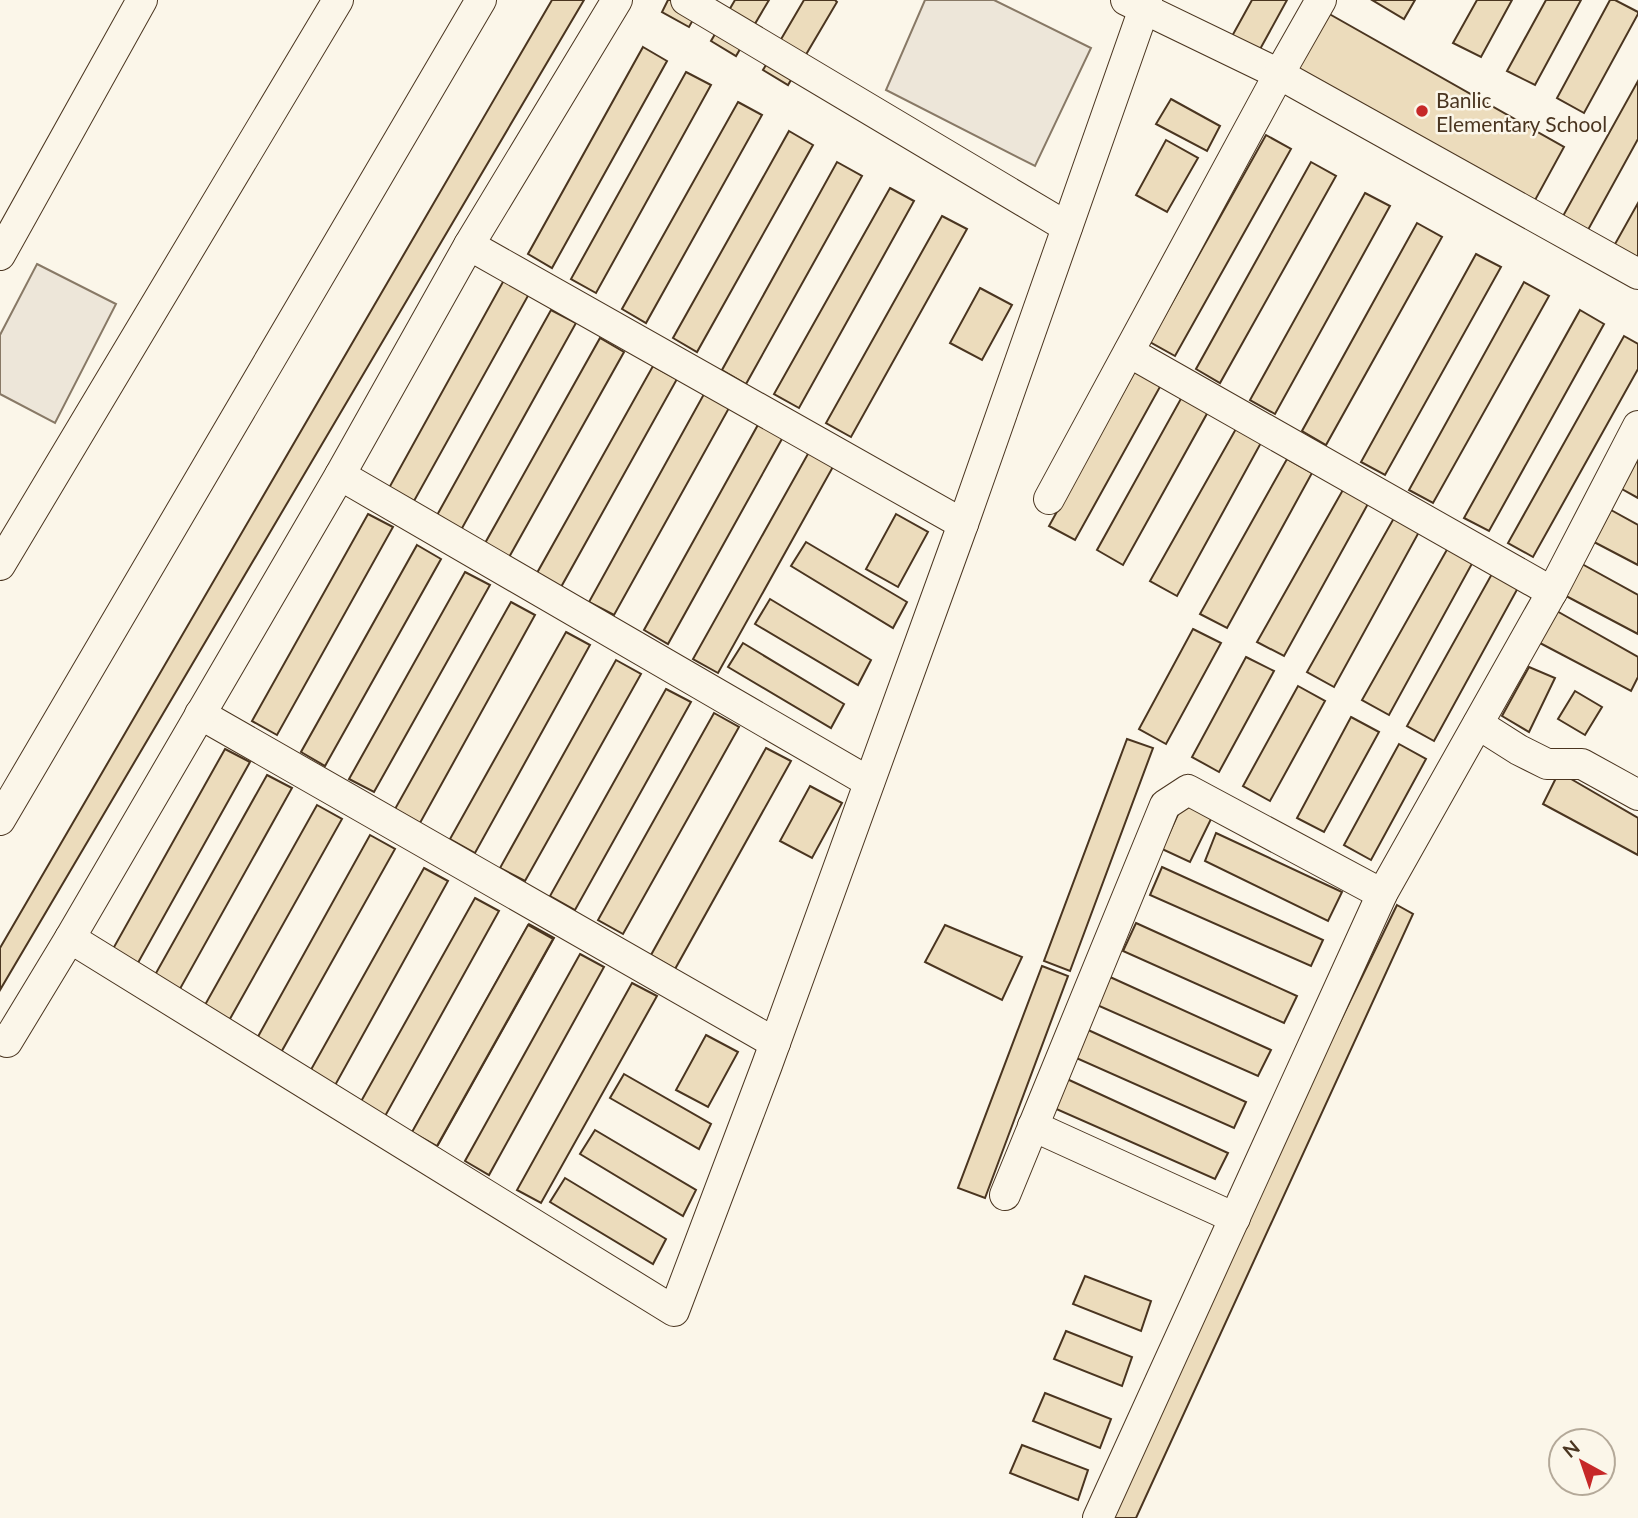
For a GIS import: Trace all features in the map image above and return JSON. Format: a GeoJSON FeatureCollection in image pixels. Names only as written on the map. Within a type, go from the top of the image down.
{"type":"FeatureCollection","features":[{"type":"Feature","properties":{"kind":"street"},"geometry":{"type":"LineString","coordinates":[[0,255],[142,0]]}},
{"type":"Feature","properties":{"kind":"street"},"geometry":{"type":"LineString","coordinates":[[0,565],[338,0]]}},
{"type":"Feature","properties":{"kind":"street"},"geometry":{"type":"LineString","coordinates":[[0,820],[481,0]]}},
{"type":"Feature","properties":{"kind":"street"},"geometry":{"type":"LineString","coordinates":[[0,1039],[7,1042],[70,938],[340,475],[469,245],[617,0]]}},
{"type":"Feature","properties":{"kind":"street"},"geometry":{"type":"LineString","coordinates":[[686,0],[1067,227]]}},
{"type":"Feature","properties":{"kind":"street"},"geometry":{"type":"LineString","coordinates":[[1049,499],[1321,0]]}},
{"type":"Feature","properties":{"kind":"street"},"geometry":{"type":"LineString","coordinates":[[70,938],[674,1311],[775,1043],[962,524],[1067,227],[1138,3],[1279,74],[1638,274]]}},
{"type":"Feature","properties":{"kind":"street"},"geometry":{"type":"LineString","coordinates":[[469,245],[962,524]]}},
{"type":"Feature","properties":{"kind":"street"},"geometry":{"type":"LineString","coordinates":[[1129,352],[1552,592]]}},
{"type":"Feature","properties":{"kind":"street"},"geometry":{"type":"LineString","coordinates":[[1098,1518],[1382,894],[1552,592],[1638,426]]}},
{"type":"Feature","properties":{"kind":"street"},"geometry":{"type":"LineString","coordinates":[[340,475],[869,782]]}},
{"type":"Feature","properties":{"kind":"street"},"geometry":{"type":"LineString","coordinates":[[200,714],[775,1043]]}},
{"type":"Feature","properties":{"kind":"street"},"geometry":{"type":"LineString","coordinates":[[1478,724],[1519,750],[1548,764],[1582,764],[1638,795]]}},
{"type":"Feature","properties":{"kind":"street"},"geometry":{"type":"LineString","coordinates":[[1005,1195],[1165,805],[1188,790],[1382,894]]}},
{"type":"Feature","properties":{"kind":"street"},"geometry":{"type":"LineString","coordinates":[[1033,1126],[1235,1218]]}},
{"type":"Feature","properties":{"kind":"shaded area"},"geometry":{"type":"Polygon","coordinates":[[[925,0],[994,0],[1091,48],[1035,166],[886,90],[925,0]]]}},
{"type":"Feature","properties":{"kind":"shaded area"},"geometry":{"type":"Polygon","coordinates":[[[37,264],[116,304],[55,423],[0,394],[0,335],[37,264]]]}},
{"type":"Feature","properties":{"kind":"building"},"geometry":{"type":"Polygon","coordinates":[[[552,0],[584,0],[0,990],[0,948],[552,0]]]}},
{"type":"Feature","properties":{"kind":"building"},"geometry":{"type":"Polygon","coordinates":[[[668,0],[704,0],[689,27],[662,12],[668,0]]]}},
{"type":"Feature","properties":{"kind":"building"},"geometry":{"type":"Polygon","coordinates":[[[735,0],[769,0],[736,56],[711,41],[735,0]]]}},
{"type":"Feature","properties":{"kind":"building"},"geometry":{"type":"Polygon","coordinates":[[[804,0],[837,2],[788,85],[763,70],[804,0]]]}},
{"type":"Feature","properties":{"kind":"building"},"geometry":{"type":"Polygon","coordinates":[[[1252,0],[1287,0],[1253,62],[1226,47],[1252,0]]]}},
{"type":"Feature","properties":{"kind":"building"},"geometry":{"type":"Polygon","coordinates":[[[1372,0],[1415,0],[1404,19],[1372,0]]]}},
{"type":"Feature","properties":{"kind":"building"},"geometry":{"type":"Polygon","coordinates":[[[1477,0],[1512,0],[1481,57],[1453,43],[1477,0]]]}},
{"type":"Feature","properties":{"kind":"building"},"geometry":{"type":"Polygon","coordinates":[[[1546,0],[1581,0],[1535,85],[1507,71],[1546,0]]]}},
{"type":"Feature","properties":{"kind":"building"},"geometry":{"type":"Polygon","coordinates":[[[1610,0],[1615,0],[1638,14],[1584,113],[1557,98],[1610,0]]]}},
{"type":"Feature","properties":{"kind":"building","name":"Banlic Elementary School"},"geometry":{"type":"Polygon","coordinates":[[[1317,7],[1564,147],[1528,213],[1279,74],[1317,7]]]}},
{"type":"Feature","properties":{"kind":"building"},"geometry":{"type":"Polygon","coordinates":[[[643,47],[667,61],[552,268],[528,254],[643,47]]]}},
{"type":"Feature","properties":{"kind":"building"},"geometry":{"type":"Polygon","coordinates":[[[686,72],[711,85],[596,293],[571,279],[686,72]]]}},
{"type":"Feature","properties":{"kind":"building"},"geometry":{"type":"Polygon","coordinates":[[[1638,81],[1638,139],[1583,239],[1558,225],[1638,81]]]}},
{"type":"Feature","properties":{"kind":"building"},"geometry":{"type":"Polygon","coordinates":[[[1171,99],[1220,126],[1207,151],[1156,124],[1171,99]]]}},
{"type":"Feature","properties":{"kind":"building"},"geometry":{"type":"Polygon","coordinates":[[[738,102],[762,115],[646,323],[622,309],[738,102]]]}},
{"type":"Feature","properties":{"kind":"building"},"geometry":{"type":"Polygon","coordinates":[[[789,131],[813,145],[697,352],[673,338],[789,131]]]}},
{"type":"Feature","properties":{"kind":"building"},"geometry":{"type":"Polygon","coordinates":[[[1266,135],[1291,149],[1175,356],[1150,342],[1266,135]]]}},
{"type":"Feature","properties":{"kind":"building"},"geometry":{"type":"Polygon","coordinates":[[[1166,140],[1198,158],[1167,212],[1136,195],[1166,140]]]}},
{"type":"Feature","properties":{"kind":"building"},"geometry":{"type":"Polygon","coordinates":[[[837,162],[862,176],[746,384],[722,370],[837,162]]]}},
{"type":"Feature","properties":{"kind":"building"},"geometry":{"type":"Polygon","coordinates":[[[1311,162],[1336,176],[1220,383],[1196,369],[1311,162]]]}},
{"type":"Feature","properties":{"kind":"building"},"geometry":{"type":"Polygon","coordinates":[[[890,188],[914,201],[799,408],[774,394],[890,188]]]}},
{"type":"Feature","properties":{"kind":"building"},"geometry":{"type":"Polygon","coordinates":[[[1365,193],[1390,206],[1275,414],[1250,400],[1365,193]]]}},
{"type":"Feature","properties":{"kind":"building"},"geometry":{"type":"Polygon","coordinates":[[[1638,203],[1638,260],[1610,253],[1638,203]]]}},
{"type":"Feature","properties":{"kind":"building"},"geometry":{"type":"Polygon","coordinates":[[[942,216],[967,229],[851,437],[826,423],[942,216]]]}},
{"type":"Feature","properties":{"kind":"building"},"geometry":{"type":"Polygon","coordinates":[[[1417,223],[1442,237],[1326,445],[1302,431],[1417,223]]]}},
{"type":"Feature","properties":{"kind":"building"},"geometry":{"type":"Polygon","coordinates":[[[1476,254],[1501,267],[1385,475],[1361,462],[1476,254]]]}},
{"type":"Feature","properties":{"kind":"building"},"geometry":{"type":"Polygon","coordinates":[[[504,280],[529,294],[414,501],[389,488],[504,280]]]}},
{"type":"Feature","properties":{"kind":"building"},"geometry":{"type":"Polygon","coordinates":[[[1524,282],[1549,296],[1433,503],[1409,490],[1524,282]]]}},
{"type":"Feature","properties":{"kind":"building"},"geometry":{"type":"Polygon","coordinates":[[[980,288],[1012,305],[982,360],[950,343],[980,288]]]}},
{"type":"Feature","properties":{"kind":"building"},"geometry":{"type":"Polygon","coordinates":[[[551,310],[576,323],[461,530],[436,517],[551,310]]]}},
{"type":"Feature","properties":{"kind":"building"},"geometry":{"type":"Polygon","coordinates":[[[1580,310],[1604,324],[1489,531],[1464,518],[1580,310]]]}},
{"type":"Feature","properties":{"kind":"building"},"geometry":{"type":"Polygon","coordinates":[[[1624,336],[1638,344],[1638,369],[1533,557],[1508,543],[1624,336]]]}},
{"type":"Feature","properties":{"kind":"building"},"geometry":{"type":"Polygon","coordinates":[[[600,338],[624,352],[508,559],[484,545],[600,338]]]}},
{"type":"Feature","properties":{"kind":"building"},"geometry":{"type":"Polygon","coordinates":[[[653,366],[677,379],[561,587],[537,573],[653,366]]]}},
{"type":"Feature","properties":{"kind":"building"},"geometry":{"type":"Polygon","coordinates":[[[1135,371],[1161,385],[1075,540],[1049,526],[1135,371]]]}},
{"type":"Feature","properties":{"kind":"building"},"geometry":{"type":"Polygon","coordinates":[[[704,394],[729,408],[614,615],[589,602],[704,394]]]}},
{"type":"Feature","properties":{"kind":"building"},"geometry":{"type":"Polygon","coordinates":[[[1183,395],[1209,410],[1123,565],[1097,550],[1183,395]]]}},
{"type":"Feature","properties":{"kind":"building"},"geometry":{"type":"Polygon","coordinates":[[[759,423],[783,437],[668,644],[644,630],[759,423]]]}},
{"type":"Feature","properties":{"kind":"building"},"geometry":{"type":"Polygon","coordinates":[[[1237,427],[1262,441],[1177,596],[1150,581],[1237,427]]]}},
{"type":"Feature","properties":{"kind":"building"},"geometry":{"type":"Polygon","coordinates":[[[809,452],[834,465],[718,673],[693,659],[809,452]]]}},
{"type":"Feature","properties":{"kind":"building"},"geometry":{"type":"Polygon","coordinates":[[[1638,458],[1638,498],[1620,488],[1638,458]]]}},
{"type":"Feature","properties":{"kind":"building"},"geometry":{"type":"Polygon","coordinates":[[[1287,459],[1312,473],[1227,628],[1200,614],[1287,459]]]}},
{"type":"Feature","properties":{"kind":"building"},"geometry":{"type":"Polygon","coordinates":[[[1344,488],[1369,502],[1284,656],[1257,642],[1344,488]]]}},
{"type":"Feature","properties":{"kind":"building"},"geometry":{"type":"Polygon","coordinates":[[[1611,510],[1638,525],[1638,565],[1594,542],[1611,510]]]}},
{"type":"Feature","properties":{"kind":"building"},"geometry":{"type":"Polygon","coordinates":[[[368,514],[393,527],[277,735],[252,721],[368,514]]]}},
{"type":"Feature","properties":{"kind":"building"},"geometry":{"type":"Polygon","coordinates":[[[896,514],[928,532],[898,587],[866,569],[896,514]]]}},
{"type":"Feature","properties":{"kind":"building"},"geometry":{"type":"Polygon","coordinates":[[[1394,518],[1419,532],[1334,687],[1307,672],[1394,518]]]}},
{"type":"Feature","properties":{"kind":"building"},"geometry":{"type":"Polygon","coordinates":[[[806,542],[907,602],[893,628],[791,566],[806,542]]]}},
{"type":"Feature","properties":{"kind":"building"},"geometry":{"type":"Polygon","coordinates":[[[417,545],[441,559],[325,766],[301,752],[417,545]]]}},
{"type":"Feature","properties":{"kind":"building"},"geometry":{"type":"Polygon","coordinates":[[[1449,546],[1474,560],[1389,715],[1362,700],[1449,546]]]}},
{"type":"Feature","properties":{"kind":"building"},"geometry":{"type":"Polygon","coordinates":[[[1582,564],[1638,595],[1638,634],[1566,596],[1582,564]]]}},
{"type":"Feature","properties":{"kind":"building"},"geometry":{"type":"Polygon","coordinates":[[[465,572],[490,585],[374,792],[349,779],[465,572]]]}},
{"type":"Feature","properties":{"kind":"building"},"geometry":{"type":"Polygon","coordinates":[[[1493,572],[1519,586],[1434,741],[1407,726],[1493,572]]]}},
{"type":"Feature","properties":{"kind":"building"},"geometry":{"type":"Polygon","coordinates":[[[770,599],[871,660],[858,685],[755,624],[770,599]]]}},
{"type":"Feature","properties":{"kind":"building"},"geometry":{"type":"Polygon","coordinates":[[[511,602],[535,615],[420,823],[395,809],[511,602]]]}},
{"type":"Feature","properties":{"kind":"building"},"geometry":{"type":"Polygon","coordinates":[[[1555,610],[1638,657],[1638,677],[1631,691],[1538,642],[1555,610]]]}},
{"type":"Feature","properties":{"kind":"building"},"geometry":{"type":"Polygon","coordinates":[[[1193,629],[1221,643],[1166,744],[1139,729],[1193,629]]]}},
{"type":"Feature","properties":{"kind":"building"},"geometry":{"type":"Polygon","coordinates":[[[566,632],[590,645],[475,853],[450,839],[566,632]]]}},
{"type":"Feature","properties":{"kind":"building"},"geometry":{"type":"Polygon","coordinates":[[[743,643],[844,704],[831,728],[728,667],[743,643]]]}},
{"type":"Feature","properties":{"kind":"building"},"geometry":{"type":"Polygon","coordinates":[[[1246,657],[1274,671],[1219,772],[1192,757],[1246,657]]]}},
{"type":"Feature","properties":{"kind":"building"},"geometry":{"type":"Polygon","coordinates":[[[616,660],[641,674],[525,881],[500,868],[616,660]]]}},
{"type":"Feature","properties":{"kind":"building"},"geometry":{"type":"Polygon","coordinates":[[[1529,667],[1555,678],[1529,732],[1502,716],[1529,667]]]}},
{"type":"Feature","properties":{"kind":"building"},"geometry":{"type":"Polygon","coordinates":[[[1298,686],[1325,701],[1270,801],[1243,786],[1298,686]]]}},
{"type":"Feature","properties":{"kind":"building"},"geometry":{"type":"Polygon","coordinates":[[[666,689],[691,702],[575,910],[550,896],[666,689]]]}},
{"type":"Feature","properties":{"kind":"building"},"geometry":{"type":"Polygon","coordinates":[[[1575,691],[1602,707],[1585,735],[1558,719],[1575,691]]]}},
{"type":"Feature","properties":{"kind":"building"},"geometry":{"type":"Polygon","coordinates":[[[714,713],[739,727],[623,934],[598,920],[714,713]]]}},
{"type":"Feature","properties":{"kind":"building"},"geometry":{"type":"Polygon","coordinates":[[[1351,717],[1379,732],[1324,832],[1297,818],[1351,717]]]}},
{"type":"Feature","properties":{"kind":"building"},"geometry":{"type":"Polygon","coordinates":[[[1127,739],[1153,748],[1070,971],[1044,961],[1127,739]]]}},
{"type":"Feature","properties":{"kind":"building"},"geometry":{"type":"Polygon","coordinates":[[[1399,744],[1426,759],[1371,860],[1344,845],[1399,744]]]}},
{"type":"Feature","properties":{"kind":"building"},"geometry":{"type":"Polygon","coordinates":[[[766,748],[791,761],[675,969],[651,955],[766,748]]]}},
{"type":"Feature","properties":{"kind":"building"},"geometry":{"type":"Polygon","coordinates":[[[225,749],[250,762],[134,970],[109,956],[225,749]]]}},
{"type":"Feature","properties":{"kind":"building"},"geometry":{"type":"Polygon","coordinates":[[[1559,772],[1638,818],[1638,855],[1543,804],[1559,772]]]}},
{"type":"Feature","properties":{"kind":"building"},"geometry":{"type":"Polygon","coordinates":[[[267,775],[292,788],[176,996],[151,982],[267,775]]]}},
{"type":"Feature","properties":{"kind":"building"},"geometry":{"type":"Polygon","coordinates":[[[810,786],[842,803],[812,858],[780,841],[810,786]]]}},
{"type":"Feature","properties":{"kind":"building"},"geometry":{"type":"Polygon","coordinates":[[[1185,799],[1214,813],[1190,862],[1162,849],[1185,799]]]}},
{"type":"Feature","properties":{"kind":"building"},"geometry":{"type":"Polygon","coordinates":[[[317,805],[342,819],[226,1026],[201,1012],[317,805]]]}},
{"type":"Feature","properties":{"kind":"building"},"geometry":{"type":"Polygon","coordinates":[[[1216,833],[1342,892],[1328,921],[1205,861],[1216,833]]]}},
{"type":"Feature","properties":{"kind":"building"},"geometry":{"type":"Polygon","coordinates":[[[370,835],[395,849],[279,1056],[255,1042],[370,835]]]}},
{"type":"Feature","properties":{"kind":"building"},"geometry":{"type":"Polygon","coordinates":[[[1162,867],[1323,940],[1311,966],[1150,895],[1162,867]]]}},
{"type":"Feature","properties":{"kind":"building"},"geometry":{"type":"Polygon","coordinates":[[[424,868],[448,881],[333,1089],[308,1075],[424,868]]]}},
{"type":"Feature","properties":{"kind":"building"},"geometry":{"type":"Polygon","coordinates":[[[475,898],[499,911],[384,1118],[359,1105],[475,898]]]}},
{"type":"Feature","properties":{"kind":"building"},"geometry":{"type":"Polygon","coordinates":[[[1397,905],[1413,914],[1136,1518],[1109,1518],[1244,1219],[1397,905]]]}},
{"type":"Feature","properties":{"kind":"building"},"geometry":{"type":"Polygon","coordinates":[[[1136,923],[1297,996],[1284,1023],[1123,951],[1136,923]]]}},
{"type":"Feature","properties":{"kind":"building"},"geometry":{"type":"Polygon","coordinates":[[[529,924],[554,938],[438,1145],[413,1131],[529,924]]]}},
{"type":"Feature","properties":{"kind":"building"},"geometry":{"type":"Polygon","coordinates":[[[528,925],[553,939],[437,1146],[412,1132],[528,925]]]}},
{"type":"Feature","properties":{"kind":"building"},"geometry":{"type":"Polygon","coordinates":[[[945,925],[1022,957],[1002,1000],[925,962],[945,925]]]}},
{"type":"Feature","properties":{"kind":"building"},"geometry":{"type":"Polygon","coordinates":[[[580,954],[604,967],[489,1175],[465,1161],[580,954]]]}},
{"type":"Feature","properties":{"kind":"building"},"geometry":{"type":"Polygon","coordinates":[[[1042,966],[1068,976],[985,1198],[958,1188],[1042,966]]]}},
{"type":"Feature","properties":{"kind":"building"},"geometry":{"type":"Polygon","coordinates":[[[1110,977],[1271,1050],[1258,1076],[1097,1005],[1110,977]]]}},
{"type":"Feature","properties":{"kind":"building"},"geometry":{"type":"Polygon","coordinates":[[[632,983],[657,996],[541,1203],[517,1190],[632,983]]]}},
{"type":"Feature","properties":{"kind":"building"},"geometry":{"type":"Polygon","coordinates":[[[1086,1029],[1246,1102],[1234,1128],[1074,1057],[1086,1029]]]}},
{"type":"Feature","properties":{"kind":"building"},"geometry":{"type":"Polygon","coordinates":[[[706,1035],[738,1052],[708,1107],[676,1090],[706,1035]]]}},
{"type":"Feature","properties":{"kind":"building"},"geometry":{"type":"Polygon","coordinates":[[[624,1074],[711,1124],[699,1149],[610,1098],[624,1074]]]}},
{"type":"Feature","properties":{"kind":"building"},"geometry":{"type":"Polygon","coordinates":[[[1067,1079],[1228,1153],[1215,1179],[1054,1108],[1067,1079]]]}},
{"type":"Feature","properties":{"kind":"building"},"geometry":{"type":"Polygon","coordinates":[[[595,1130],[696,1190],[683,1216],[580,1154],[595,1130]]]}},
{"type":"Feature","properties":{"kind":"building"},"geometry":{"type":"Polygon","coordinates":[[[565,1178],[666,1239],[653,1264],[550,1202],[565,1178]]]}},
{"type":"Feature","properties":{"kind":"building"},"geometry":{"type":"Polygon","coordinates":[[[1085,1276],[1151,1301],[1141,1331],[1073,1304],[1085,1276]]]}},
{"type":"Feature","properties":{"kind":"building"},"geometry":{"type":"Polygon","coordinates":[[[1066,1331],[1132,1357],[1122,1386],[1054,1359],[1066,1331]]]}},
{"type":"Feature","properties":{"kind":"building"},"geometry":{"type":"Polygon","coordinates":[[[1045,1393],[1111,1419],[1100,1448],[1033,1421],[1045,1393]]]}},
{"type":"Feature","properties":{"kind":"building"},"geometry":{"type":"Polygon","coordinates":[[[1022,1445],[1088,1470],[1078,1500],[1010,1473],[1022,1445]]]}},
{"type":"Feature","properties":{"kind":"place","name":"Banlic Elementary School"},"geometry":{"type":"Point","coordinates":[1422,111]}}]}
